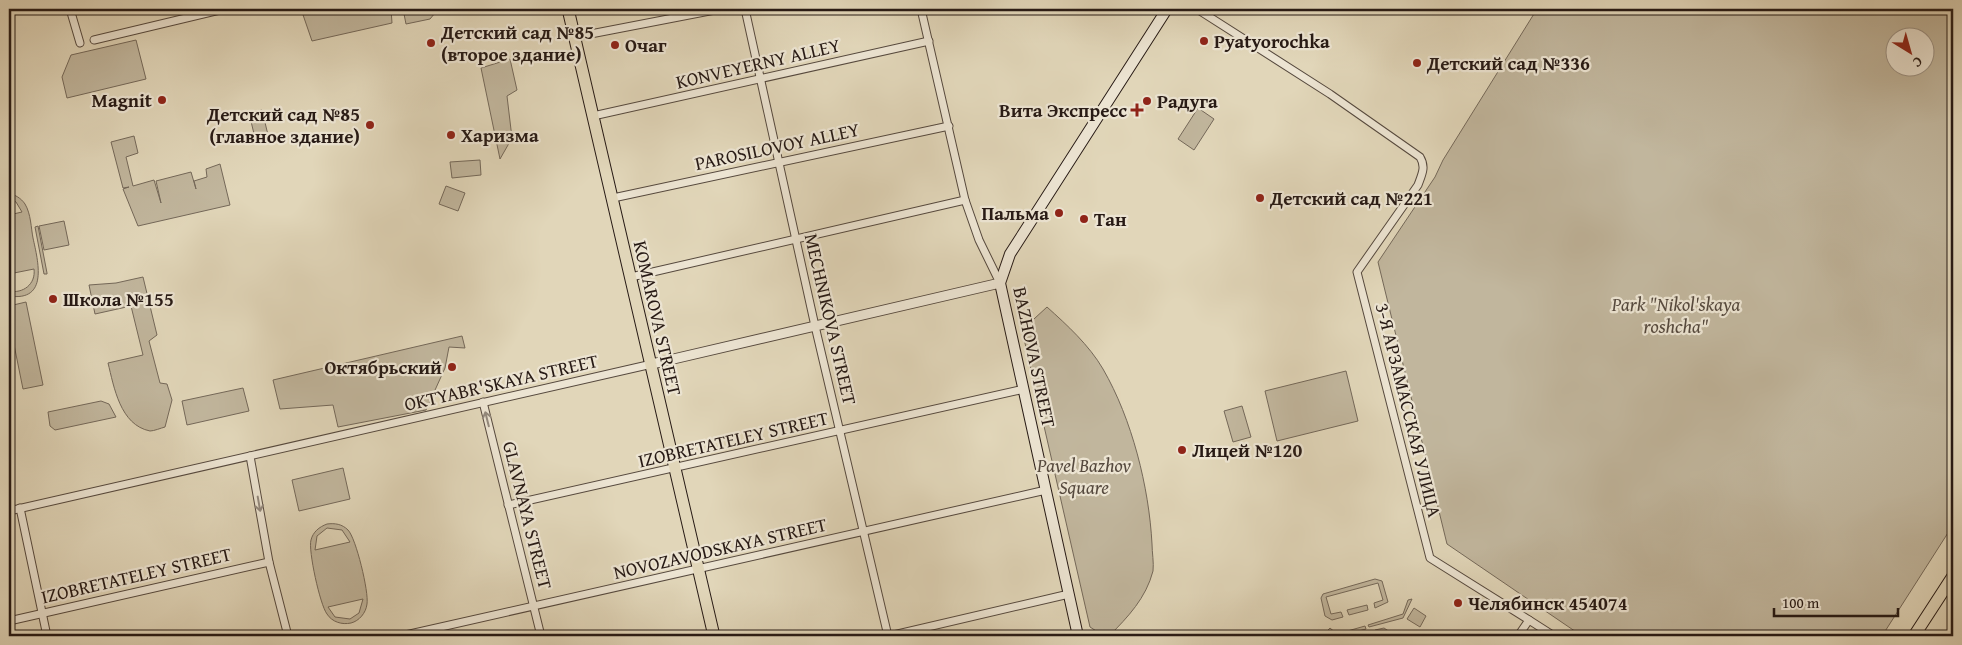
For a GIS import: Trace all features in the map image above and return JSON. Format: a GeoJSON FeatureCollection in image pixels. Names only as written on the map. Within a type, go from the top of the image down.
{"type":"FeatureCollection","features":[{"type":"Feature","properties":{"kind":"main road","name":"KOMAROVA STREET"},"geometry":{"type":"LineString","coordinates":[[568,9],[714,636]]}},
{"type":"Feature","properties":{"kind":"main road","name":"BAZHOVA STREET"},"geometry":{"type":"LineString","coordinates":[[1078,636],[1000,283],[1010,254],[1167,9]]}},
{"type":"Feature","properties":{"kind":"main road"},"geometry":{"type":"LineString","coordinates":[[1914,636],[1953,576]]}},
{"type":"Feature","properties":{"kind":"street"},"geometry":{"type":"LineString","coordinates":[[70,9],[80,43]]}},
{"type":"Feature","properties":{"kind":"street"},"geometry":{"type":"LineString","coordinates":[[94,40],[224,9]]}},
{"type":"Feature","properties":{"kind":"street"},"geometry":{"type":"LineString","coordinates":[[575,37],[720,9]]}},
{"type":"Feature","properties":{"kind":"street","name":"MECHNIKOVA STREET"},"geometry":{"type":"LineString","coordinates":[[745,9],[762,78],[815,326],[889,636]]}},
{"type":"Feature","properties":{"kind":"street"},"geometry":{"type":"LineString","coordinates":[[921,9],[965,200],[979,240],[1000,283]]}},
{"type":"Feature","properties":{"kind":"street","name":"3-Я АРЗАМАССКАЯ УЛИЦА"},"geometry":{"type":"LineString","coordinates":[[1197,9],[1330,94],[1420,157],[1424,163],[1424,171],[1418,185],[1357,272],[1430,558],[1554,636]]}},
{"type":"Feature","properties":{"kind":"street","name":"KONVEYERNY ALLEY"},"geometry":{"type":"LineString","coordinates":[[593,116],[929,41]]}},
{"type":"Feature","properties":{"kind":"street","name":"PAROSILOVOY ALLEY"},"geometry":{"type":"LineString","coordinates":[[613,198],[949,126]]}},
{"type":"Feature","properties":{"kind":"street"},"geometry":{"type":"LineString","coordinates":[[631,277],[965,200]]}},
{"type":"Feature","properties":{"kind":"street","name":"OKTYABR'SKAYA STREET"},"geometry":{"type":"LineString","coordinates":[[9,511],[1000,283]]}},
{"type":"Feature","properties":{"kind":"street","name":"IZOBRETATELEY STREET"},"geometry":{"type":"LineString","coordinates":[[508,505],[1024,390]]}},
{"type":"Feature","properties":{"kind":"street","name":"GLAVNAYA STREET"},"geometry":{"type":"LineString","coordinates":[[483,402],[541,636]]}},
{"type":"Feature","properties":{"kind":"street"},"geometry":{"type":"LineString","coordinates":[[250,456],[270,562],[288,636]]}},
{"type":"Feature","properties":{"kind":"street","name":"NOVOZAVODSKAYA STREET"},"geometry":{"type":"LineString","coordinates":[[401,636],[534,608],[1046,490]]}},
{"type":"Feature","properties":{"kind":"street"},"geometry":{"type":"LineString","coordinates":[[20,508],[47,636]]}},
{"type":"Feature","properties":{"kind":"street","name":"IZOBRETATELEY STREET"},"geometry":{"type":"LineString","coordinates":[[9,621],[270,562]]}},
{"type":"Feature","properties":{"kind":"street"},"geometry":{"type":"LineString","coordinates":[[889,636],[1069,594]]}},
{"type":"Feature","properties":{"kind":"street"},"geometry":{"type":"LineString","coordinates":[[1518,636],[1528,620]]}},
{"type":"Feature","properties":{"kind":"green space"},"geometry":{"type":"Polygon","coordinates":[[[301,9],[391,9],[392,23],[312,41],[301,9]]]}},
{"type":"Feature","properties":{"kind":"green space"},"geometry":{"type":"Polygon","coordinates":[[[403,9],[416,9],[419,12],[423,9],[436,9],[430,19],[406,24],[403,9]]]}},
{"type":"Feature","properties":{"kind":"green space","name":"Park \"Nikol'skaya roshcha\""},"geometry":{"type":"Polygon","coordinates":[[[1537,9],[1953,9],[1953,525],[1882,636],[1582,636],[1447,544],[1378,262],[1435,177],[1443,160],[1537,9]]]}},
{"type":"Feature","properties":{"kind":"green space"},"geometry":{"type":"Polygon","coordinates":[[[136,40],[146,79],[67,98],[62,77],[71,55],[136,40]]]}},
{"type":"Feature","properties":{"kind":"green space"},"geometry":{"type":"Polygon","coordinates":[[[510,59],[517,90],[507,96],[512,138],[500,159],[481,68],[510,59]]]}},
{"type":"Feature","properties":{"kind":"green space"},"geometry":{"type":"Polygon","coordinates":[[[1198,108],[1214,119],[1194,150],[1178,139],[1198,108]]]}},
{"type":"Feature","properties":{"kind":"green space"},"geometry":{"type":"Polygon","coordinates":[[[262,110],[268,135],[255,138],[249,113],[262,110]]]}},
{"type":"Feature","properties":{"kind":"green space"},"geometry":{"type":"Polygon","coordinates":[[[134,136],[138,153],[126,157],[133,186],[154,180],[161,203],[156,181],[191,172],[196,189],[194,181],[207,177],[206,169],[220,164],[230,205],[138,226],[123,189],[129,187],[123,188],[111,142],[134,136]]]}},
{"type":"Feature","properties":{"kind":"green space"},"geometry":{"type":"Polygon","coordinates":[[[480,160],[481,175],[452,178],[450,162],[480,160]]]}},
{"type":"Feature","properties":{"kind":"green space"},"geometry":{"type":"Polygon","coordinates":[[[446,186],[465,193],[458,211],[439,204],[446,186]]]}},
{"type":"Feature","properties":{"kind":"green space"},"geometry":{"type":"Polygon","coordinates":[[[9,193],[20,198],[27,208],[37,258],[38,278],[35,286],[30,293],[22,296],[9,296],[9,291],[19,291],[28,287],[33,279],[34,269],[9,274],[9,215],[22,212],[16,202],[9,198],[9,193]]]}},
{"type":"Feature","properties":{"kind":"green space"},"geometry":{"type":"Polygon","coordinates":[[[64,221],[69,245],[44,250],[39,226],[64,221]]]}},
{"type":"Feature","properties":{"kind":"green space"},"geometry":{"type":"Polygon","coordinates":[[[38,226],[47,274],[44,274],[35,227],[38,226]]]}},
{"type":"Feature","properties":{"kind":"green space"},"geometry":{"type":"Polygon","coordinates":[[[143,277],[157,335],[149,341],[160,383],[167,384],[172,400],[165,427],[150,431],[140,427],[125,413],[116,393],[108,363],[143,355],[131,306],[95,314],[89,285],[116,283],[143,277]]]}},
{"type":"Feature","properties":{"kind":"green space"},"geometry":{"type":"Polygon","coordinates":[[[26,302],[43,385],[23,389],[9,320],[9,306],[26,302]]]}},
{"type":"Feature","properties":{"kind":"green space","name":"Pavel Bazhov Square"},"geometry":{"type":"Polygon","coordinates":[[[1047,307],[1070,328],[1103,369],[1122,409],[1143,477],[1150,522],[1153,571],[1141,598],[1109,636],[1104,636],[1090,627],[1022,330],[1047,307]]]}},
{"type":"Feature","properties":{"kind":"green space"},"geometry":{"type":"Polygon","coordinates":[[[462,336],[465,348],[449,347],[445,368],[426,410],[338,427],[333,405],[280,409],[273,380],[462,336]]]}},
{"type":"Feature","properties":{"kind":"green space"},"geometry":{"type":"Polygon","coordinates":[[[1346,371],[1358,421],[1277,441],[1265,391],[1346,371]]]}},
{"type":"Feature","properties":{"kind":"green space"},"geometry":{"type":"Polygon","coordinates":[[[243,388],[249,411],[187,425],[182,401],[243,388]]]}},
{"type":"Feature","properties":{"kind":"green space"},"geometry":{"type":"Polygon","coordinates":[[[101,401],[109,404],[116,417],[55,430],[50,426],[48,412],[101,401]]]}},
{"type":"Feature","properties":{"kind":"green space"},"geometry":{"type":"Polygon","coordinates":[[[1242,406],[1251,437],[1233,442],[1224,411],[1242,406]]]}},
{"type":"Feature","properties":{"kind":"green space"},"geometry":{"type":"Polygon","coordinates":[[[343,468],[350,499],[299,511],[292,480],[343,468]]]}},
{"type":"Feature","properties":{"kind":"green space"},"geometry":{"type":"Polygon","coordinates":[[[327,524],[341,525],[348,530],[355,543],[361,566],[367,604],[362,616],[351,623],[344,624],[329,617],[324,609],[318,589],[311,555],[311,540],[319,528],[327,524]],[[327,528],[317,536],[315,550],[350,542],[342,530],[327,528]],[[363,599],[328,607],[335,617],[350,619],[359,613],[363,599]]]}},
{"type":"Feature","properties":{"kind":"green space"},"geometry":{"type":"Polygon","coordinates":[[[1375,579],[1382,581],[1388,602],[1375,608],[1374,603],[1383,600],[1378,583],[1326,597],[1331,614],[1341,612],[1343,617],[1332,620],[1325,616],[1321,598],[1323,594],[1375,579]]]}},
{"type":"Feature","properties":{"kind":"green space"},"geometry":{"type":"Polygon","coordinates":[[[1412,599],[1403,618],[1369,627],[1368,625],[1403,614],[1408,600],[1412,599]]]}},
{"type":"Feature","properties":{"kind":"green space"},"geometry":{"type":"Polygon","coordinates":[[[1367,605],[1368,610],[1349,615],[1347,610],[1367,605]]]}},
{"type":"Feature","properties":{"kind":"green space"},"geometry":{"type":"Polygon","coordinates":[[[1414,608],[1426,616],[1420,627],[1407,619],[1414,608]]]}},
{"type":"Feature","properties":{"kind":"green space"},"geometry":{"type":"Polygon","coordinates":[[[1365,626],[1366,629],[1339,636],[1335,636],[1328,630],[1330,628],[1337,634],[1365,626]]]}},
{"type":"Feature","properties":{"kind":"green space"},"geometry":{"type":"Polygon","coordinates":[[[1384,628],[1393,634],[1391,636],[1377,636],[1375,630],[1384,628]]]}},
{"type":"Feature","properties":{"kind":"place","name":"Pyatyorochka"},"geometry":{"type":"Point","coordinates":[1204,41]}},
{"type":"Feature","properties":{"kind":"place","name":"Детский сад №85 (второе здание)"},"geometry":{"type":"Point","coordinates":[431,43]}},
{"type":"Feature","properties":{"kind":"place","name":"Очаг"},"geometry":{"type":"Point","coordinates":[615,45]}},
{"type":"Feature","properties":{"kind":"place","name":"Детский сад №336"},"geometry":{"type":"Point","coordinates":[1417,63]}},
{"type":"Feature","properties":{"kind":"place","name":"Magnit"},"geometry":{"type":"Point","coordinates":[162,100]}},
{"type":"Feature","properties":{"kind":"place","name":"Радуга"},"geometry":{"type":"Point","coordinates":[1147,101]}},
{"type":"Feature","properties":{"kind":"place","name":"Вита Экспресс"},"geometry":{"type":"Point","coordinates":[1137,110]}},
{"type":"Feature","properties":{"kind":"place","name":"Детский сад №85 (главное здание)"},"geometry":{"type":"Point","coordinates":[370,125]}},
{"type":"Feature","properties":{"kind":"place","name":"Харизма"},"geometry":{"type":"Point","coordinates":[451,135]}},
{"type":"Feature","properties":{"kind":"place","name":"Детский сад №221"},"geometry":{"type":"Point","coordinates":[1260,198]}},
{"type":"Feature","properties":{"kind":"place","name":"Пальма"},"geometry":{"type":"Point","coordinates":[1059,213]}},
{"type":"Feature","properties":{"kind":"place","name":"Тан"},"geometry":{"type":"Point","coordinates":[1084,219]}},
{"type":"Feature","properties":{"kind":"place","name":"Школа №155"},"geometry":{"type":"Point","coordinates":[53,299]}},
{"type":"Feature","properties":{"kind":"place","name":"Октябрьский"},"geometry":{"type":"Point","coordinates":[452,367]}},
{"type":"Feature","properties":{"kind":"place","name":"Лицей №120"},"geometry":{"type":"Point","coordinates":[1182,450]}},
{"type":"Feature","properties":{"kind":"place","name":"Челябинск 454074"},"geometry":{"type":"Point","coordinates":[1458,603]}}]}
